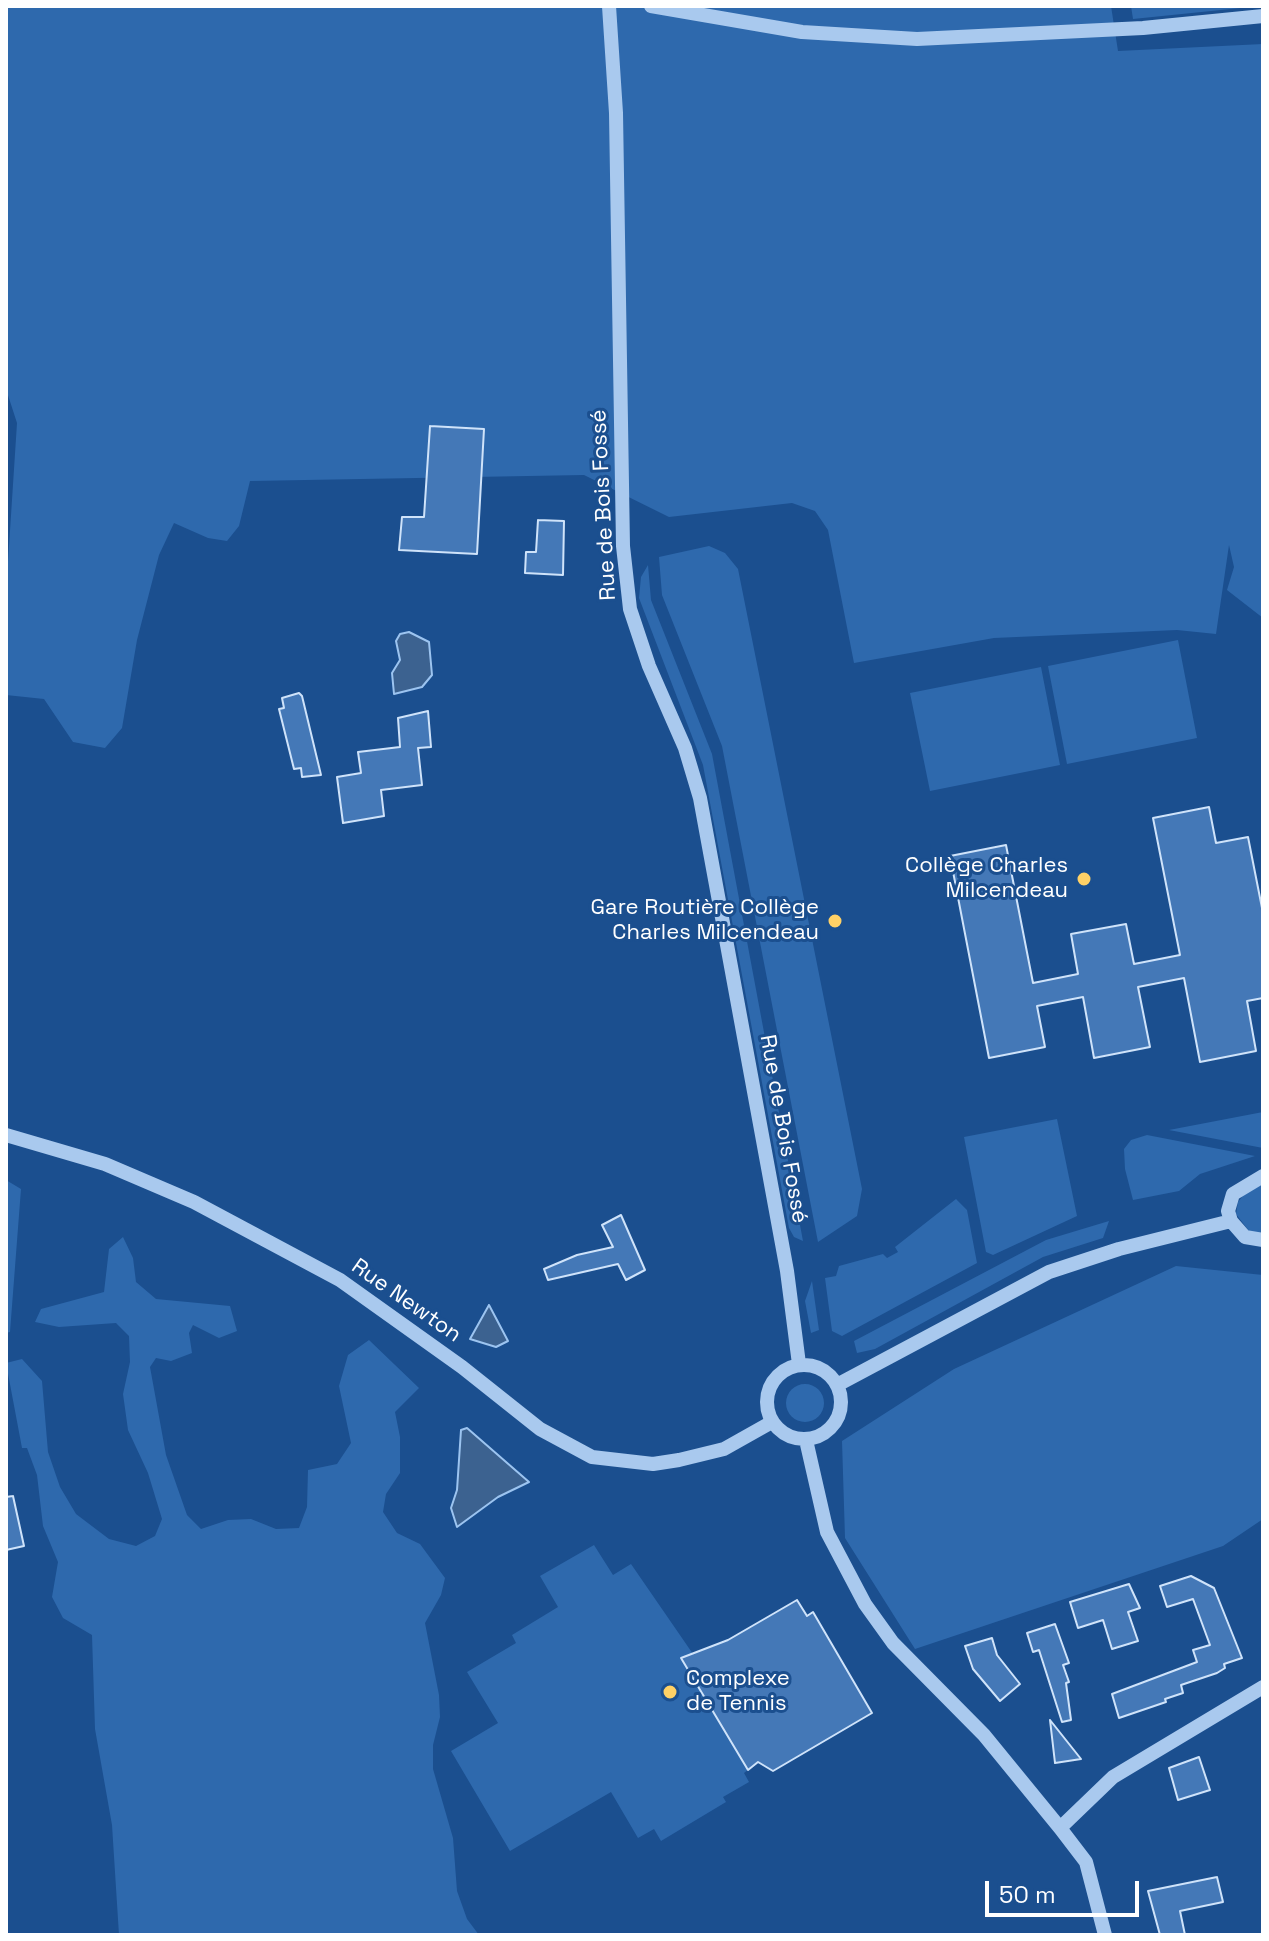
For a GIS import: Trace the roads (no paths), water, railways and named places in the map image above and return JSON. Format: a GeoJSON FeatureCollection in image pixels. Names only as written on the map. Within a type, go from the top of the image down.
{"type":"FeatureCollection","features":[{"type":"Feature","properties":{"kind":"street","name":"Rue de Bois Fossé"},"geometry":{"type":"LineString","coordinates":[[609,6],[616,113],[623,546],[630,609],[649,666],[685,748],[700,798],[787,1271],[799,1364]]}},
{"type":"Feature","properties":{"kind":"street"},"geometry":{"type":"LineString","coordinates":[[651,6],[802,32],[917,39],[1129,29],[1263,16]]}},
{"type":"Feature","properties":{"kind":"street","name":"Rue Newton"},"geometry":{"type":"LineString","coordinates":[[6,1135],[105,1164],[194,1202],[340,1280],[462,1367],[540,1429],[592,1457],[653,1464],[679,1460],[724,1449],[772,1422]]}},
{"type":"Feature","properties":{"kind":"street"},"geometry":{"type":"LineString","coordinates":[[1263,1176],[1233,1194],[1229,1204],[1231,1221],[1245,1237],[1263,1240]]}},
{"type":"Feature","properties":{"kind":"street"},"geometry":{"type":"LineString","coordinates":[[837,1385],[1049,1272],[1108,1252],[1231,1221]]}},
{"type":"Feature","properties":{"kind":"street"},"geometry":{"type":"LineString","coordinates":[[799,1364],[814,1366],[828,1373],[837,1385],[841,1399],[840,1414],[832,1427],[820,1436],[806,1440],[793,1438],[772,1422],[766,1408],[774,1379],[785,1369],[799,1364]]}},
{"type":"Feature","properties":{"kind":"street"},"geometry":{"type":"LineString","coordinates":[[806,1440],[827,1532],[865,1604],[901,1651],[984,1735],[1086,1862],[1105,1935]]}},
{"type":"Feature","properties":{"kind":"street"},"geometry":{"type":"LineString","coordinates":[[1060,1828],[1113,1777],[1263,1687]]}},
{"type":"Feature","properties":{"kind":"place","name":"Collège Charles Milcendeau"},"geometry":{"type":"Point","coordinates":[1084,879]}},
{"type":"Feature","properties":{"kind":"place","name":"Gare Routière Collège Charles Milcendeau"},"geometry":{"type":"Point","coordinates":[835,921]}},
{"type":"Feature","properties":{"kind":"place","name":"Complexe de Tennis"},"geometry":{"type":"Point","coordinates":[670,1692]}}]}
